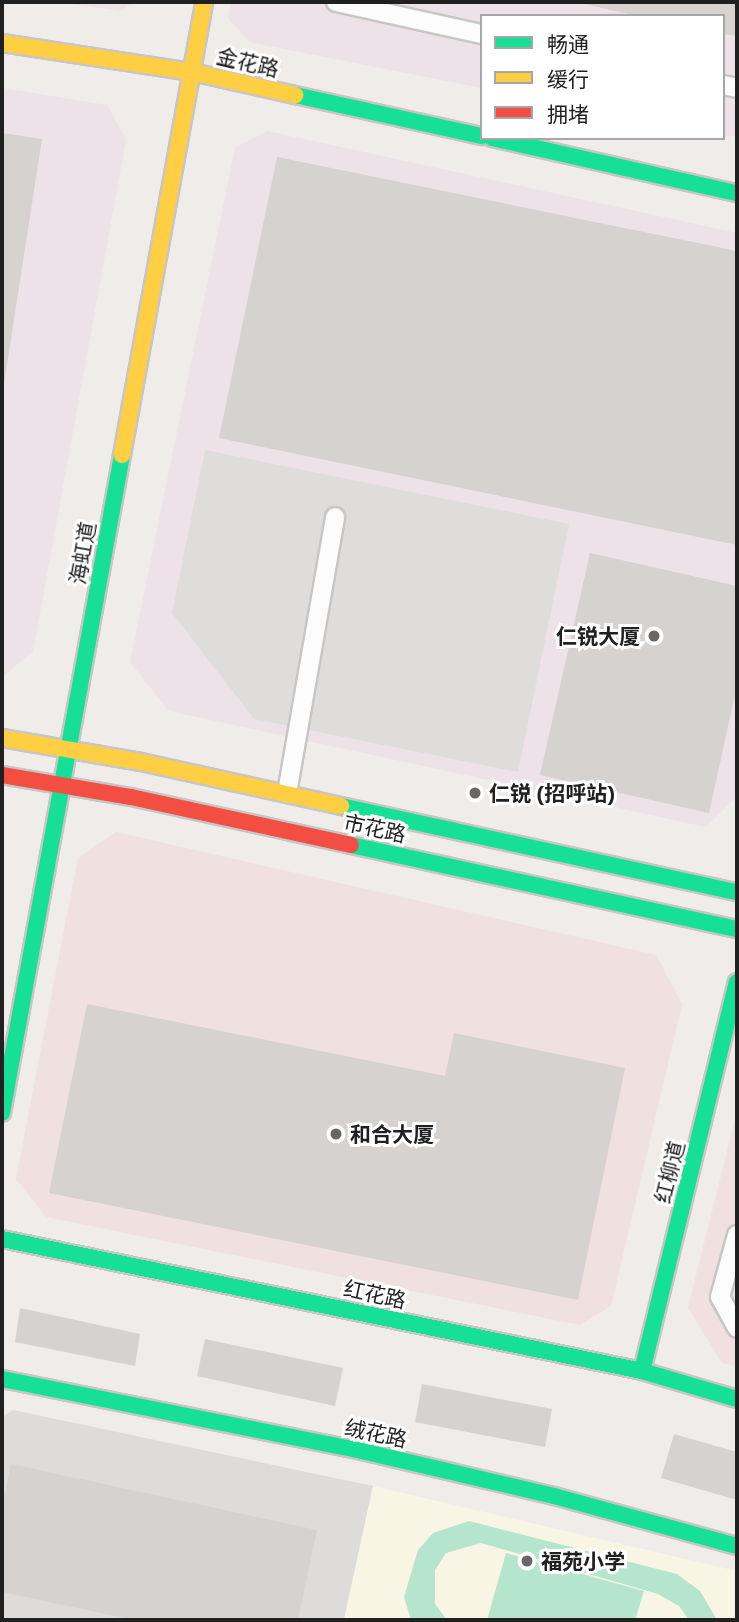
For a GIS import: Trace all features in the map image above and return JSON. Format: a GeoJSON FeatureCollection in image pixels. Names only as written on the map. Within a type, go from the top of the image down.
{"type":"FeatureCollection","features":[{"type":"Feature","properties":{"kind":"street","name":"海虹道"},"geometry":{"type":"LineString","coordinates":[[2,1112],[204,2]]}},
{"type":"Feature","properties":{"kind":"street","name":"金花路"},"geometry":{"type":"LineString","coordinates":[[2,43],[192,72],[480,136]]}},
{"type":"Feature","properties":{"kind":"street"},"geometry":{"type":"LineString","coordinates":[[501,140],[737,193]]}},
{"type":"Feature","properties":{"kind":"street","name":"市花路"},"geometry":{"type":"LineString","coordinates":[[2,738],[287,793],[737,892]]}},
{"type":"Feature","properties":{"kind":"street","name":"市花路"},"geometry":{"type":"LineString","coordinates":[[2,775],[61,785],[737,929]]}},
{"type":"Feature","properties":{"kind":"street","name":"红柳道"},"geometry":{"type":"LineString","coordinates":[[642,1371],[737,982]]}},
{"type":"Feature","properties":{"kind":"street","name":"红花路"},"geometry":{"type":"LineString","coordinates":[[2,1239],[642,1371],[737,1399]]}},
{"type":"Feature","properties":{"kind":"street","name":"绒花路"},"geometry":{"type":"LineString","coordinates":[[2,1379],[362,1451],[554,1496],[737,1546]]}},
{"type":"Feature","properties":{"kind":"lane"},"geometry":{"type":"LineString","coordinates":[[336,2],[480,34]]}},
{"type":"Feature","properties":{"kind":"lane"},"geometry":{"type":"LineString","coordinates":[[287,793],[335,517]]}},
{"type":"Feature","properties":{"kind":"lane"},"geometry":{"type":"LineString","coordinates":[[737,1235],[720,1297],[737,1328]]}},
{"type":"Feature","properties":{"kind":"shaded area"},"geometry":{"type":"Polygon","coordinates":[[[59,2],[133,2],[121,11],[59,2]]]}},
{"type":"Feature","properties":{"kind":"shaded area"},"geometry":{"type":"Polygon","coordinates":[[[231,2],[737,2],[737,137],[725,135],[725,14],[480,14],[480,88],[249,42],[228,18],[231,2]]]}},
{"type":"Feature","properties":{"kind":"shaded area"},"geometry":{"type":"Polygon","coordinates":[[[2,88],[107,105],[126,140],[33,651],[2,677],[2,88]]]}},
{"type":"Feature","properties":{"kind":"shaded area"},"geometry":{"type":"Polygon","coordinates":[[[267,131],[737,233],[737,796],[706,827],[169,711],[130,662],[235,148],[267,131]]]}},
{"type":"Feature","properties":{"kind":"shaded area"},"geometry":{"type":"Polygon","coordinates":[[[205,450],[569,524],[518,772],[254,719],[172,613],[205,450]]]}},
{"type":"Feature","properties":{"kind":"shaded area"},"geometry":{"type":"Polygon","coordinates":[[[116,832],[656,955],[682,1004],[611,1306],[580,1325],[46,1217],[16,1179],[78,858],[116,832]]]}},
{"type":"Feature","properties":{"kind":"shaded area"},"geometry":{"type":"Polygon","coordinates":[[[737,1112],[737,1367],[722,1363],[688,1308],[737,1112]]]}},
{"type":"Feature","properties":{"kind":"shaded area"},"geometry":{"type":"Polygon","coordinates":[[[13,1410],[373,1486],[344,1620],[2,1620],[2,1417],[13,1410]]]}},
{"type":"Feature","properties":{"kind":"shaded area","name":"福苑小学"},"geometry":{"type":"Polygon","coordinates":[[[373,1486],[737,1571],[737,1620],[344,1620],[373,1486]]]}},
{"type":"Feature","properties":{"kind":"green space"},"geometry":{"type":"Polygon","coordinates":[[[469,1521],[677,1574],[700,1591],[717,1620],[689,1620],[679,1606],[658,1594],[481,1543],[446,1553],[435,1570],[435,1604],[447,1620],[411,1620],[404,1597],[418,1550],[433,1533],[469,1521]]]}},
{"type":"Feature","properties":{"kind":"green space"},"geometry":{"type":"Polygon","coordinates":[[[506,1553],[644,1591],[635,1620],[487,1620],[506,1553]]]}},
{"type":"Feature","properties":{"kind":"building"},"geometry":{"type":"Polygon","coordinates":[[[576,2],[737,2],[737,36],[725,34],[725,14],[628,14],[576,2]]]}},
{"type":"Feature","properties":{"kind":"building"},"geometry":{"type":"Polygon","coordinates":[[[2,133],[42,139],[4,384],[2,383],[2,133]]]}},
{"type":"Feature","properties":{"kind":"building"},"geometry":{"type":"Polygon","coordinates":[[[277,157],[737,251],[737,545],[219,438],[277,157]]]}},
{"type":"Feature","properties":{"kind":"building","name":"仁锐大厦"},"geometry":{"type":"Polygon","coordinates":[[[590,553],[737,586],[737,686],[709,813],[540,775],[590,553]]]}},
{"type":"Feature","properties":{"kind":"building","name":"和合大厦"},"geometry":{"type":"Polygon","coordinates":[[[87,1004],[445,1076],[454,1033],[625,1068],[578,1300],[49,1193],[87,1004]]]}},
{"type":"Feature","properties":{"kind":"building"},"geometry":{"type":"Polygon","coordinates":[[[20,1308],[140,1334],[135,1366],[15,1342],[20,1308]]]}},
{"type":"Feature","properties":{"kind":"building"},"geometry":{"type":"Polygon","coordinates":[[[205,1339],[343,1368],[335,1406],[197,1376],[205,1339]]]}},
{"type":"Feature","properties":{"kind":"building"},"geometry":{"type":"Polygon","coordinates":[[[422,1384],[552,1409],[545,1447],[415,1422],[422,1384]]]}},
{"type":"Feature","properties":{"kind":"building"},"geometry":{"type":"Polygon","coordinates":[[[674,1434],[737,1452],[737,1500],[661,1478],[674,1434]]]}},
{"type":"Feature","properties":{"kind":"building"},"geometry":{"type":"Polygon","coordinates":[[[11,1464],[317,1530],[298,1620],[134,1620],[2,1592],[2,1508],[11,1464]]]}},
{"type":"Feature","properties":{"kind":"traffic: fast"},"geometry":{"type":"LineString","coordinates":[[295,95],[480,136]]}},
{"type":"Feature","properties":{"kind":"traffic: fast"},"geometry":{"type":"LineString","coordinates":[[501,140],[737,193]]}},
{"type":"Feature","properties":{"kind":"traffic: fast"},"geometry":{"type":"LineString","coordinates":[[2,1113],[122,455]]}},
{"type":"Feature","properties":{"kind":"traffic: fast"},"geometry":{"type":"LineString","coordinates":[[341,806],[737,892]]}},
{"type":"Feature","properties":{"kind":"traffic: fast"},"geometry":{"type":"LineString","coordinates":[[351,845],[737,929]]}},
{"type":"Feature","properties":{"kind":"traffic: fast"},"geometry":{"type":"LineString","coordinates":[[642,1371],[737,982]]}},
{"type":"Feature","properties":{"kind":"traffic: fast"},"geometry":{"type":"LineString","coordinates":[[2,1239],[642,1371],[737,1399]]}},
{"type":"Feature","properties":{"kind":"traffic: fast"},"geometry":{"type":"LineString","coordinates":[[2,1379],[362,1451],[554,1496],[737,1546]]}},
{"type":"Feature","properties":{"kind":"traffic: slow"},"geometry":{"type":"LineString","coordinates":[[122,455],[204,2]]}},
{"type":"Feature","properties":{"kind":"traffic: slow"},"geometry":{"type":"LineString","coordinates":[[2,43],[192,72],[295,95]]}},
{"type":"Feature","properties":{"kind":"traffic: slow"},"geometry":{"type":"LineString","coordinates":[[2,738],[141,762],[341,806]]}},
{"type":"Feature","properties":{"kind":"traffic: jam"},"geometry":{"type":"LineString","coordinates":[[2,775],[131,797],[351,845]]}},
{"type":"Feature","properties":{"kind":"place","name":"仁锐大厦"},"geometry":{"type":"Point","coordinates":[654,636]}},
{"type":"Feature","properties":{"kind":"place","name":"仁锐 (招呼站)"},"geometry":{"type":"Point","coordinates":[475,793]}},
{"type":"Feature","properties":{"kind":"place","name":"和合大厦"},"geometry":{"type":"Point","coordinates":[336,1134]}},
{"type":"Feature","properties":{"kind":"place","name":"福苑小学"},"geometry":{"type":"Point","coordinates":[527,1561]}}]}
